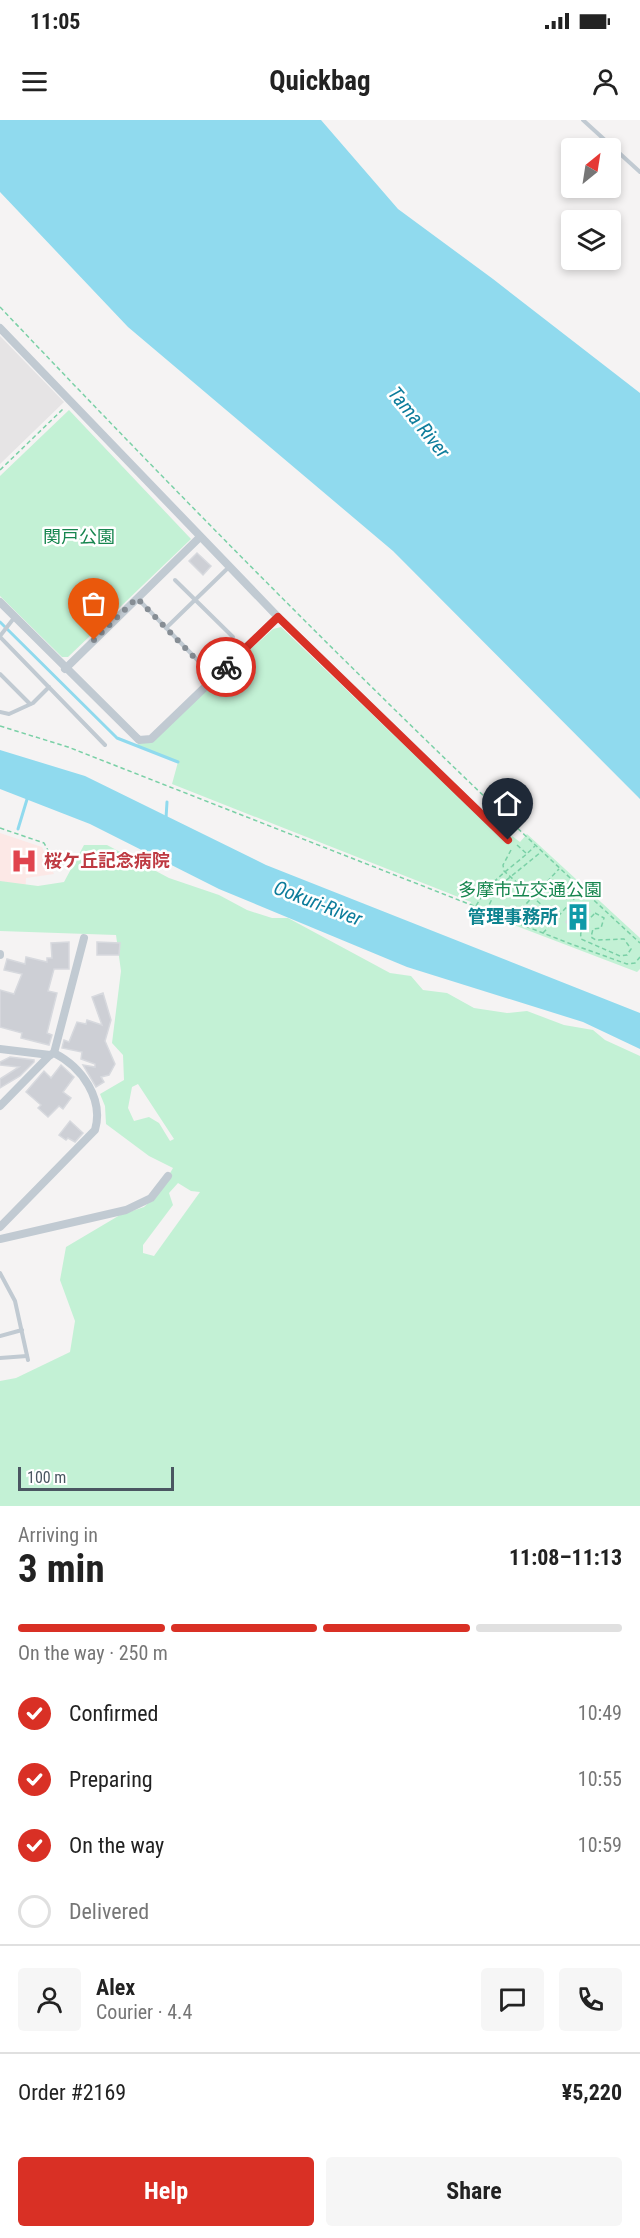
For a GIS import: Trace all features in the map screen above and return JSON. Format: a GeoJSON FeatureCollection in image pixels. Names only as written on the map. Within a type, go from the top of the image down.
{"type":"FeatureCollection","features":[{"type":"Feature","properties":{"kind":"street"},"geometry":{"type":"LineString","coordinates":[[0,328],[278,617],[508,840]]}},
{"type":"Feature","properties":{"kind":"street"},"geometry":{"type":"LineString","coordinates":[[65,669],[200,537]]}},
{"type":"Feature","properties":{"kind":"street"},"geometry":{"type":"LineString","coordinates":[[0,602],[13,620],[139,740],[151,739],[278,617]]}},
{"type":"Feature","properties":{"kind":"street"},"geometry":{"type":"LineString","coordinates":[[0,1106],[52,1054],[84,938]]}},
{"type":"Feature","properties":{"kind":"street"},"geometry":{"type":"LineString","coordinates":[[0,1049],[52,1054],[75,1067],[92,1092],[98,1109],[95,1130],[0,1227]]}},
{"type":"Feature","properties":{"kind":"street"},"geometry":{"type":"LineString","coordinates":[[0,1239],[126,1210],[150,1197],[168,1176]]}},
{"type":"Feature","properties":{"kind":"lane"},"geometry":{"type":"LineString","coordinates":[[583,120],[640,172]]}},
{"type":"Feature","properties":{"kind":"lane"},"geometry":{"type":"LineString","coordinates":[[166,628],[230,567]]}},
{"type":"Feature","properties":{"kind":"lane"},"geometry":{"type":"LineString","coordinates":[[175,580],[233,637]]}},
{"type":"Feature","properties":{"kind":"lane"},"geometry":{"type":"LineString","coordinates":[[137,598],[214,678]]}},
{"type":"Feature","properties":{"kind":"lane"},"geometry":{"type":"LineString","coordinates":[[13,620],[1,636],[105,745]]}},
{"type":"Feature","properties":{"kind":"lane"},"geometry":{"type":"LineString","coordinates":[[0,674],[30,704]]}},
{"type":"Feature","properties":{"kind":"lane"},"geometry":{"type":"LineString","coordinates":[[0,712],[9,714],[30,704],[49,687]]}},
{"type":"Feature","properties":{"kind":"lane"},"geometry":{"type":"LineString","coordinates":[[0,1273],[15,1301],[27,1358],[0,1358]]}},
{"type":"Feature","properties":{"kind":"lane"},"geometry":{"type":"LineString","coordinates":[[0,1336],[22,1330]]}},
{"type":"Feature","properties":{"kind":"path"},"geometry":{"type":"LineString","coordinates":[[0,307],[251,570],[377,695],[640,943]]}},
{"type":"Feature","properties":{"kind":"path"},"geometry":{"type":"LineString","coordinates":[[0,470],[62,411],[68,400]]}},
{"type":"Feature","properties":{"kind":"path"},"geometry":{"type":"LineString","coordinates":[[0,726],[68,747],[511,921],[627,964],[635,963],[640,957]]}},
{"type":"Feature","properties":{"kind":"path"},"geometry":{"type":"LineString","coordinates":[[0,828],[44,843],[54,861]]}},
{"type":"Feature","properties":{"kind":"path"},"geometry":{"type":"LineString","coordinates":[[508,840],[527,854]]}},
{"type":"Feature","properties":{"kind":"path"},"geometry":{"type":"LineString","coordinates":[[508,840],[511,850],[503,865],[504,871],[556,918]]}},
{"type":"Feature","properties":{"kind":"path"},"geometry":{"type":"LineString","coordinates":[[475,907],[490,882],[535,846]]}},
{"type":"Feature","properties":{"kind":"path"},"geometry":{"type":"LineString","coordinates":[[486,911],[498,888],[541,851]]}},
{"type":"Feature","properties":{"kind":"path"},"geometry":{"type":"LineString","coordinates":[[511,921],[560,868]]}},
{"type":"Feature","properties":{"kind":"path"},"geometry":{"type":"LineString","coordinates":[[543,933],[583,890]]}},
{"type":"Feature","properties":{"kind":"path"},"geometry":{"type":"LineString","coordinates":[[600,914],[604,918],[604,923],[601,928],[593,929],[591,937],[596,940],[624,939],[631,949],[627,955],[620,956],[581,939],[580,932],[583,926],[595,913],[600,914],[604,910]]}},
{"type":"Feature","properties":{"kind":"shaded area"},"geometry":{"type":"Polygon","coordinates":[[[0,336],[64,402],[0,464],[0,336]]]}},
{"type":"Feature","properties":{"kind":"shaded area","name":"桜ケ丘記念病院"},"geometry":{"type":"Polygon","coordinates":[[[0,833],[42,847],[54,874],[26,878],[25,897],[0,898],[0,833]]]}},
{"type":"Feature","properties":{"kind":"green space","name":"関戸公園"},"geometry":{"type":"Polygon","coordinates":[[[69,410],[191,539],[68,657],[62,657],[0,596],[0,476],[69,410]]]}},
{"type":"Feature","properties":{"kind":"green space","name":"多摩市立交通公園"},"geometry":{"type":"Polygon","coordinates":[[[281,627],[506,843],[512,836],[520,842],[527,834],[640,938],[640,969],[637,972],[469,908],[471,902],[172,784],[178,762],[137,746],[139,740],[151,739],[273,629],[281,627]]]}},
{"type":"Feature","properties":{"kind":"green space"},"geometry":{"type":"Polygon","coordinates":[[[84,845],[107,845],[169,878],[219,895],[247,910],[272,918],[288,918],[390,973],[411,976],[423,990],[447,993],[474,1008],[507,1013],[527,1011],[564,1025],[593,1030],[605,1040],[640,1056],[640,1506],[0,1506],[0,1381],[16,1378],[70,1352],[75,1321],[60,1280],[66,1247],[120,1215],[144,1207],[158,1194],[173,1168],[149,1156],[106,1124],[105,1106],[100,1094],[124,1080],[123,1055],[112,1043],[121,971],[116,935],[0,931],[0,881],[38,886],[64,882],[84,845]],[[138,1084],[132,1087],[128,1108],[134,1121],[149,1117],[159,1123],[170,1141],[174,1139],[138,1084]],[[178,1183],[169,1193],[173,1205],[143,1245],[143,1253],[154,1256],[200,1192],[191,1191],[178,1183]]]}},
{"type":"Feature","properties":{"kind":"water","name":"Tama River"},"geometry":{"type":"Polygon","coordinates":[[[0,120],[321,120],[398,209],[640,393],[640,799],[393,551],[128,327],[0,192],[0,120]]]}},
{"type":"Feature","properties":{"kind":"water","name":"Ookuri-River"},"geometry":{"type":"Polygon","coordinates":[[[0,750],[85,776],[266,865],[640,1013],[640,1049],[583,1022],[407,967],[219,889],[90,824],[0,789],[0,750]]]}},
{"type":"Feature","properties":{"kind":"building"},"geometry":{"type":"Polygon","coordinates":[[[197,553],[211,566],[203,575],[189,561],[197,553]]]}},
{"type":"Feature","properties":{"kind":"building","name":"管理事務所"},"geometry":{"type":"Polygon","coordinates":[[[582,904],[590,911],[574,929],[566,922],[582,904]]]}},
{"type":"Feature","properties":{"kind":"building"},"geometry":{"type":"Polygon","coordinates":[[[69,942],[69,969],[54,969],[48,991],[57,993],[47,1033],[52,1035],[49,1045],[21,1038],[22,1033],[0,1027],[0,990],[14,994],[22,974],[4,970],[7,959],[25,964],[26,957],[47,962],[47,958],[52,958],[51,943],[69,942]]]}},
{"type":"Feature","properties":{"kind":"building"},"geometry":{"type":"Polygon","coordinates":[[[97,942],[120,943],[119,955],[97,955],[97,942]]]}},
{"type":"Feature","properties":{"kind":"building"},"geometry":{"type":"Polygon","coordinates":[[[103,993],[111,1020],[105,1041],[115,1064],[109,1075],[101,1077],[104,1082],[96,1087],[83,1065],[95,1067],[95,1064],[81,1059],[82,1052],[62,1048],[64,1040],[69,1042],[77,1022],[86,1024],[87,1020],[102,1025],[92,997],[103,993]]]}},
{"type":"Feature","properties":{"kind":"building"},"geometry":{"type":"Polygon","coordinates":[[[10,1057],[34,1060],[34,1062],[20,1076],[0,1088],[0,1079],[19,1067],[0,1065],[0,1062],[10,1057]]]}},
{"type":"Feature","properties":{"kind":"building"},"geometry":{"type":"Polygon","coordinates":[[[61,1065],[74,1077],[63,1092],[71,1098],[63,1109],[59,1106],[48,1117],[38,1108],[41,1105],[26,1092],[44,1071],[51,1078],[61,1065]]]}},
{"type":"Feature","properties":{"kind":"building"},"geometry":{"type":"Polygon","coordinates":[[[70,1121],[83,1133],[75,1142],[59,1135],[70,1121]]]}},
{"type":"Feature","properties":{"kind":"waterway"},"geometry":{"type":"LineString","coordinates":[[0,622],[117,738],[178,762]]}},
{"type":"Feature","properties":{"kind":"waterway"},"geometry":{"type":"LineString","coordinates":[[18,829],[28,796]]}},
{"type":"Feature","properties":{"kind":"waterway"},"geometry":{"type":"LineString","coordinates":[[166,818],[167,802]]}},
{"type":"Feature","properties":{"kind":"way so far"},"geometry":{"type":"LineString","coordinates":[[94,640],[137,598],[214,678],[226,667]]}},
{"type":"Feature","properties":{"kind":"place","name":"桜ケ丘記念病院"},"geometry":{"type":"Point","coordinates":[24,861]}},
{"type":"Feature","properties":{"kind":"place","name":"管理事務所"},"geometry":{"type":"Point","coordinates":[578,917]}},
{"type":"Feature","properties":{"kind":"route"},"geometry":{"type":"LineString","coordinates":[[226,667],[278,617],[371,710],[508,840]]}}]}
